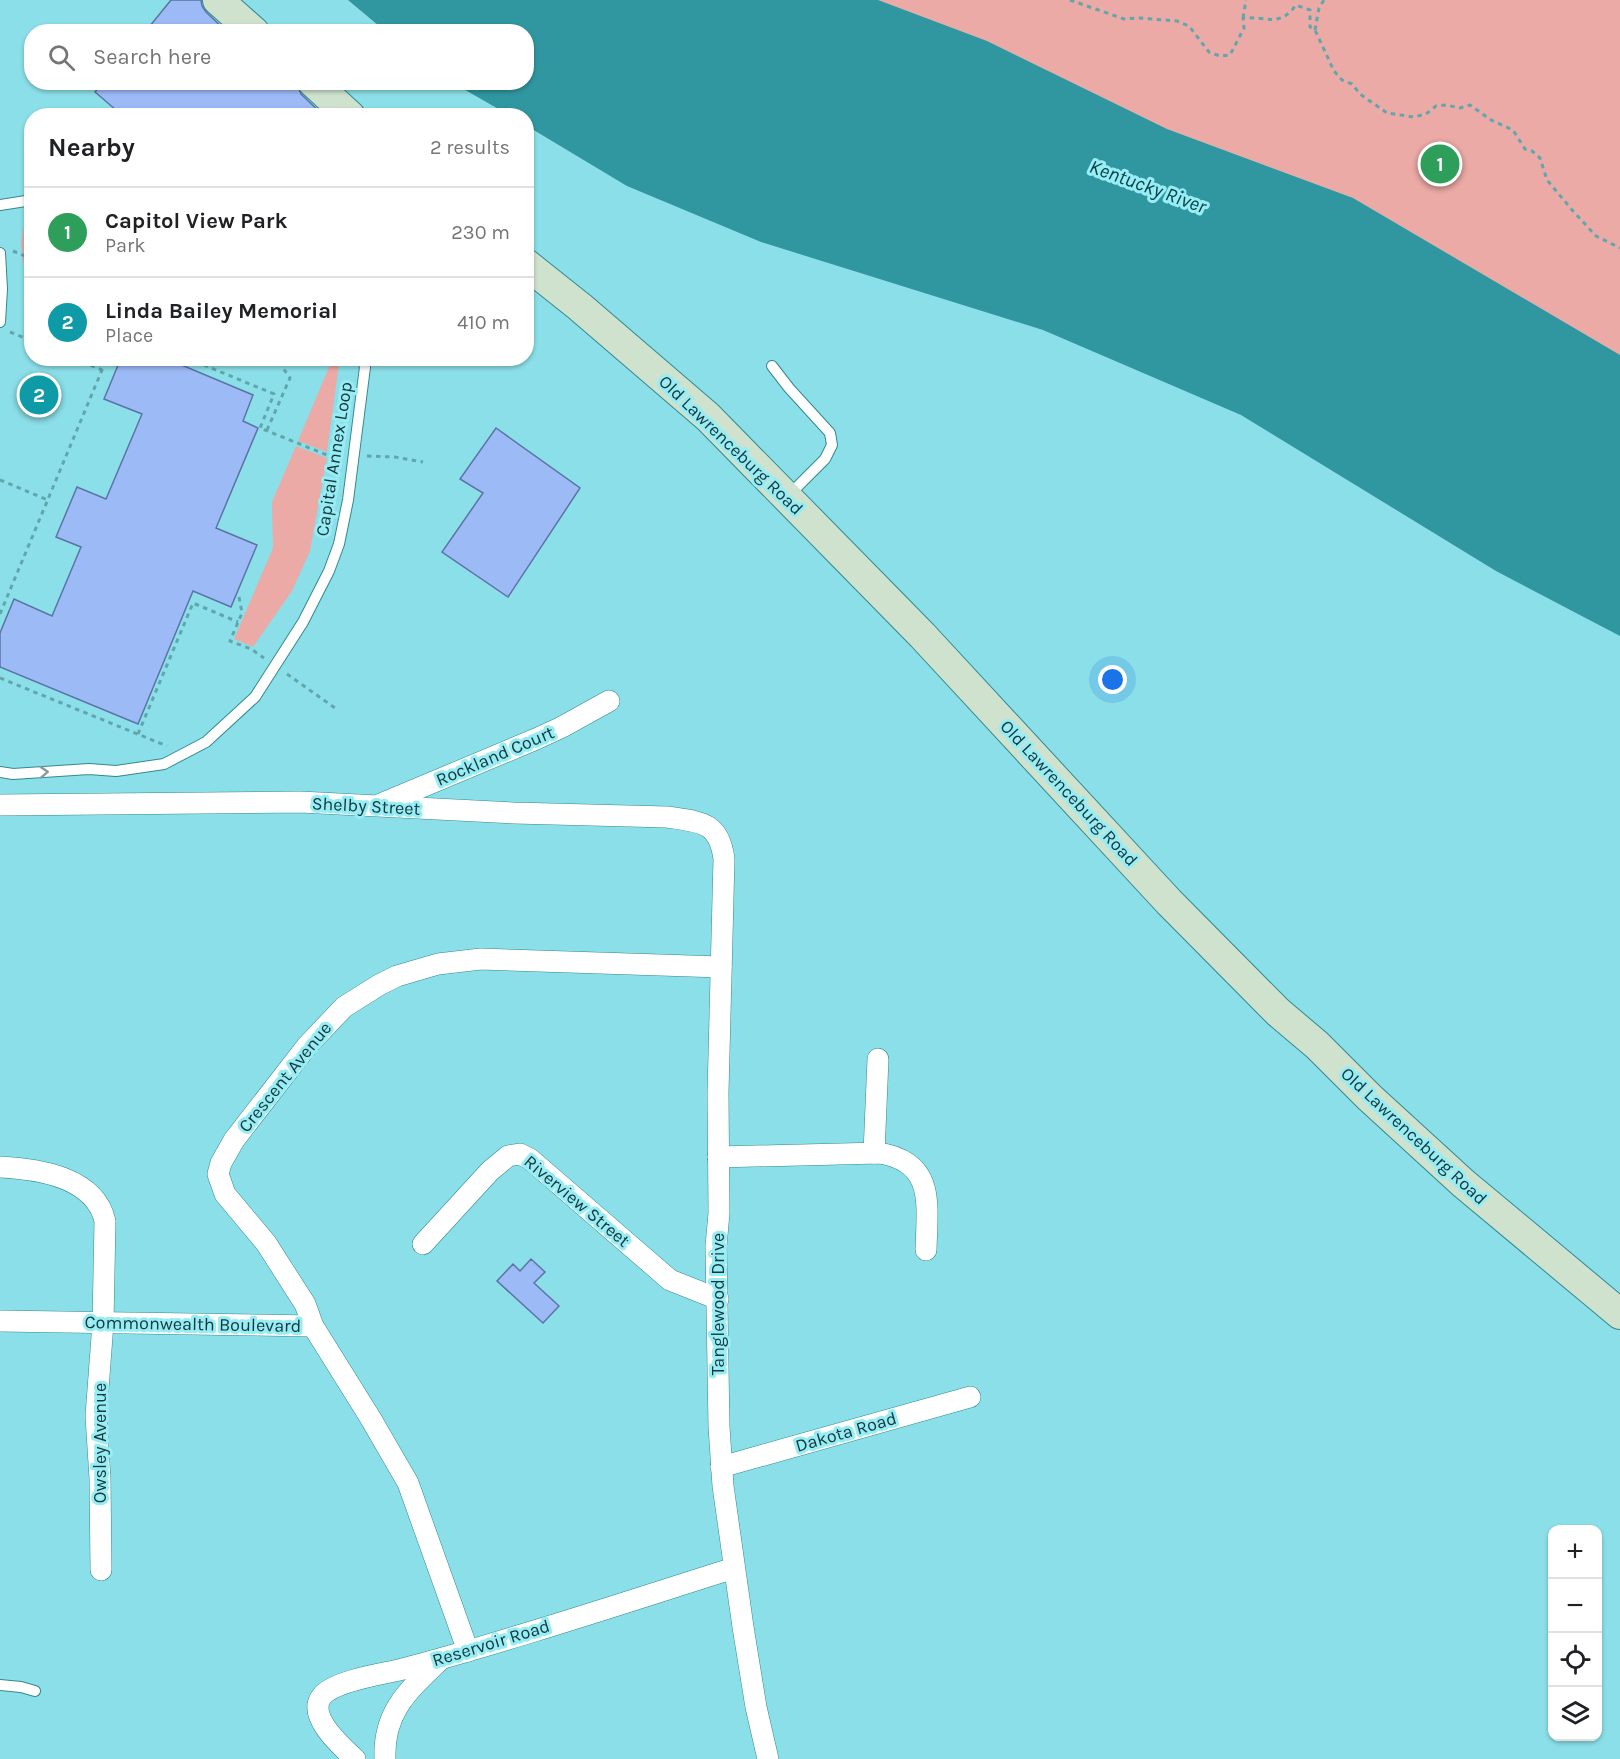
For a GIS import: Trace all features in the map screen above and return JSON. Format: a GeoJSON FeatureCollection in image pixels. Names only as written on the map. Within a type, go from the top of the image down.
{"type":"FeatureCollection","features":[{"type":"Feature","properties":{"kind":"main road"},"geometry":{"type":"LineString","coordinates":[[218,0],[245,24]]}},
{"type":"Feature","properties":{"kind":"main road"},"geometry":{"type":"LineString","coordinates":[[322,90],[341,108]]}},
{"type":"Feature","properties":{"kind":"main road","name":"Old Lawrenceburg Road"},"geometry":{"type":"LineString","coordinates":[[534,270],[708,417],[938,652],[1169,902],[1278,1012],[1317,1045],[1462,1183],[1620,1314]]}},
{"type":"Feature","properties":{"kind":"street","name":"Rockland Court"},"geometry":{"type":"LineString","coordinates":[[378,805],[536,739],[609,701]]}},
{"type":"Feature","properties":{"kind":"street","name":"Shelby Street"},"geometry":{"type":"LineString","coordinates":[[0,806],[300,802],[514,813],[667,817],[701,822],[716,832],[722,844]]}},
{"type":"Feature","properties":{"kind":"street","name":"Tanglewood Drive"},"geometry":{"type":"LineString","coordinates":[[722,844],[724,860],[717,1246],[721,1467],[756,1707],[768,1759]]}},
{"type":"Feature","properties":{"kind":"street","name":"Crescent Avenue"},"geometry":{"type":"LineString","coordinates":[[313,1326],[305,1304],[266,1244],[225,1194],[218,1174],[221,1163],[234,1140],[307,1046],[344,1007],[397,976],[417,969],[460,960],[722,967]]}},
{"type":"Feature","properties":{"kind":"street"},"geometry":{"type":"LineString","coordinates":[[874,1153],[878,1059]]}},
{"type":"Feature","properties":{"kind":"street"},"geometry":{"type":"LineString","coordinates":[[718,1157],[874,1153],[892,1155],[905,1161],[923,1180],[927,1193],[926,1250]]}},
{"type":"Feature","properties":{"kind":"street","name":"Riverview Street"},"geometry":{"type":"LineString","coordinates":[[423,1244],[490,1171],[508,1156],[520,1154],[530,1159],[670,1280],[718,1299]]}},
{"type":"Feature","properties":{"kind":"street","name":"Owsley Avenue"},"geometry":{"type":"LineString","coordinates":[[0,1167],[30,1170],[78,1185],[89,1192],[103,1211],[105,1221],[103,1323],[96,1416],[100,1479],[101,1570]]}},
{"type":"Feature","properties":{"kind":"street","name":"Commonwealth Boulevard"},"geometry":{"type":"LineString","coordinates":[[0,1321],[313,1326],[408,1483],[468,1651]]}},
{"type":"Feature","properties":{"kind":"street","name":"Dakota Road"},"geometry":{"type":"LineString","coordinates":[[721,1467],[970,1397]]}},
{"type":"Feature","properties":{"kind":"street","name":"Reservoir Road"},"geometry":{"type":"LineString","coordinates":[[355,1759],[327,1730],[318,1712],[319,1703],[330,1690],[348,1683],[468,1651],[734,1568]]}},
{"type":"Feature","properties":{"kind":"street"},"geometry":{"type":"LineString","coordinates":[[385,1759],[386,1734],[397,1705],[406,1692],[442,1658]]}},
{"type":"Feature","properties":{"kind":"lane"},"geometry":{"type":"LineString","coordinates":[[0,206],[24,202]]}},
{"type":"Feature","properties":{"kind":"lane"},"geometry":{"type":"LineString","coordinates":[[0,253],[2,289],[0,322]]}},
{"type":"Feature","properties":{"kind":"lane","name":"Capital Annex Loop"},"geometry":{"type":"LineString","coordinates":[[0,772],[13,774],[89,769],[116,771],[164,764],[206,742],[255,697],[303,621],[329,571],[339,543],[348,500],[365,366]]}},
{"type":"Feature","properties":{"kind":"lane"},"geometry":{"type":"LineString","coordinates":[[772,366],[830,433],[832,445],[825,459],[787,497]]}},
{"type":"Feature","properties":{"kind":"lane"},"geometry":{"type":"LineString","coordinates":[[0,1685],[35,1691]]}},
{"type":"Feature","properties":{"kind":"path"},"geometry":{"type":"LineString","coordinates":[[1070,0],[1124,19],[1177,21],[1190,26],[1209,52],[1220,56],[1230,55],[1238,42],[1239,35],[1244,28],[1246,0]]}},
{"type":"Feature","properties":{"kind":"path"},"geometry":{"type":"LineString","coordinates":[[1324,0],[1319,8],[1316,30],[1334,71],[1342,80],[1352,84],[1360,94],[1388,113],[1414,117],[1426,114],[1436,106],[1446,105],[1460,108],[1470,105],[1491,120],[1514,130],[1525,149],[1532,151],[1540,158],[1547,180],[1573,211],[1596,236],[1620,248]]}},
{"type":"Feature","properties":{"kind":"path"},"geometry":{"type":"LineString","coordinates":[[1244,18],[1257,17],[1276,21],[1289,15],[1296,5],[1310,10],[1310,27],[1316,30]]}},
{"type":"Feature","properties":{"kind":"path"},"geometry":{"type":"LineString","coordinates":[[0,328],[24,338]]}},
{"type":"Feature","properties":{"kind":"path"},"geometry":{"type":"LineString","coordinates":[[93,366],[102,370]]}},
{"type":"Feature","properties":{"kind":"path"},"geometry":{"type":"LineString","coordinates":[[0,614],[104,366]]}},
{"type":"Feature","properties":{"kind":"path"},"geometry":{"type":"LineString","coordinates":[[206,366],[273,394],[260,428],[327,455]]}},
{"type":"Feature","properties":{"kind":"path"},"geometry":{"type":"LineString","coordinates":[[267,430],[290,378],[282,366]]}},
{"type":"Feature","properties":{"kind":"path"},"geometry":{"type":"LineString","coordinates":[[377,457],[423,462]]}},
{"type":"Feature","properties":{"kind":"path"},"geometry":{"type":"LineString","coordinates":[[0,480],[48,500]]}},
{"type":"Feature","properties":{"kind":"path"},"geometry":{"type":"LineString","coordinates":[[238,597],[242,613],[230,641],[251,649]]}},
{"type":"Feature","properties":{"kind":"path"},"geometry":{"type":"LineString","coordinates":[[138,734],[193,603],[238,622]]}},
{"type":"Feature","properties":{"kind":"path"},"geometry":{"type":"LineString","coordinates":[[0,678],[185,754]]}},
{"type":"Feature","properties":{"kind":"path"},"geometry":{"type":"LineString","coordinates":[[293,678],[336,708]]}},
{"type":"Feature","properties":{"kind":"shaded area"},"geometry":{"type":"Polygon","coordinates":[[[878,0],[1620,0],[1620,355],[1353,198],[1167,129],[987,41],[878,0]]]}},
{"type":"Feature","properties":{"kind":"shaded area"},"geometry":{"type":"Polygon","coordinates":[[[24,227],[24,264],[23,263],[21,242],[24,227]]]}},
{"type":"Feature","properties":{"kind":"shaded area"},"geometry":{"type":"Polygon","coordinates":[[[329,366],[339,366],[327,452],[298,441],[329,366]]]}},
{"type":"Feature","properties":{"kind":"shaded area"},"geometry":{"type":"Polygon","coordinates":[[[296,446],[327,458],[310,551],[292,591],[253,647],[234,639],[273,548],[272,502],[296,446]]]}},
{"type":"Feature","properties":{"kind":"water","name":"Kentucky River"},"geometry":{"type":"Polygon","coordinates":[[[348,0],[878,0],[987,41],[1167,129],[1353,198],[1620,355],[1620,636],[1496,571],[1241,415],[1043,330],[761,242],[627,186],[534,130],[534,108],[497,108],[465,90],[534,90],[534,24],[377,24],[348,0]]]}},
{"type":"Feature","properties":{"kind":"building"},"geometry":{"type":"Polygon","coordinates":[[[171,0],[201,0],[206,12],[219,24],[152,24],[171,0]]]}},
{"type":"Feature","properties":{"kind":"building"},"geometry":{"type":"Polygon","coordinates":[[[97,90],[299,90],[316,108],[114,108],[95,92],[97,90]]]}},
{"type":"Feature","properties":{"kind":"building"},"geometry":{"type":"Polygon","coordinates":[[[118,366],[184,366],[253,395],[243,421],[258,428],[216,528],[257,545],[231,607],[193,591],[138,724],[0,667],[0,633],[14,599],[52,616],[81,547],[56,537],[77,487],[106,499],[142,414],[104,399],[118,366]]]}},
{"type":"Feature","properties":{"kind":"building"},"geometry":{"type":"Polygon","coordinates":[[[496,428],[580,488],[508,597],[442,552],[483,493],[460,479],[496,428]]]}},
{"type":"Feature","properties":{"kind":"building"},"geometry":{"type":"Polygon","coordinates":[[[531,1259],[545,1272],[534,1283],[559,1306],[543,1323],[497,1281],[513,1264],[520,1271],[531,1259]]]}},
{"type":"Feature","properties":{"kind":"place","name":"Capitol View Park"},"geometry":{"type":"Point","coordinates":[1440,164]}},
{"type":"Feature","properties":{"kind":"place","name":"Linda Bailey Memorial"},"geometry":{"type":"Point","coordinates":[39,395]}}]}
